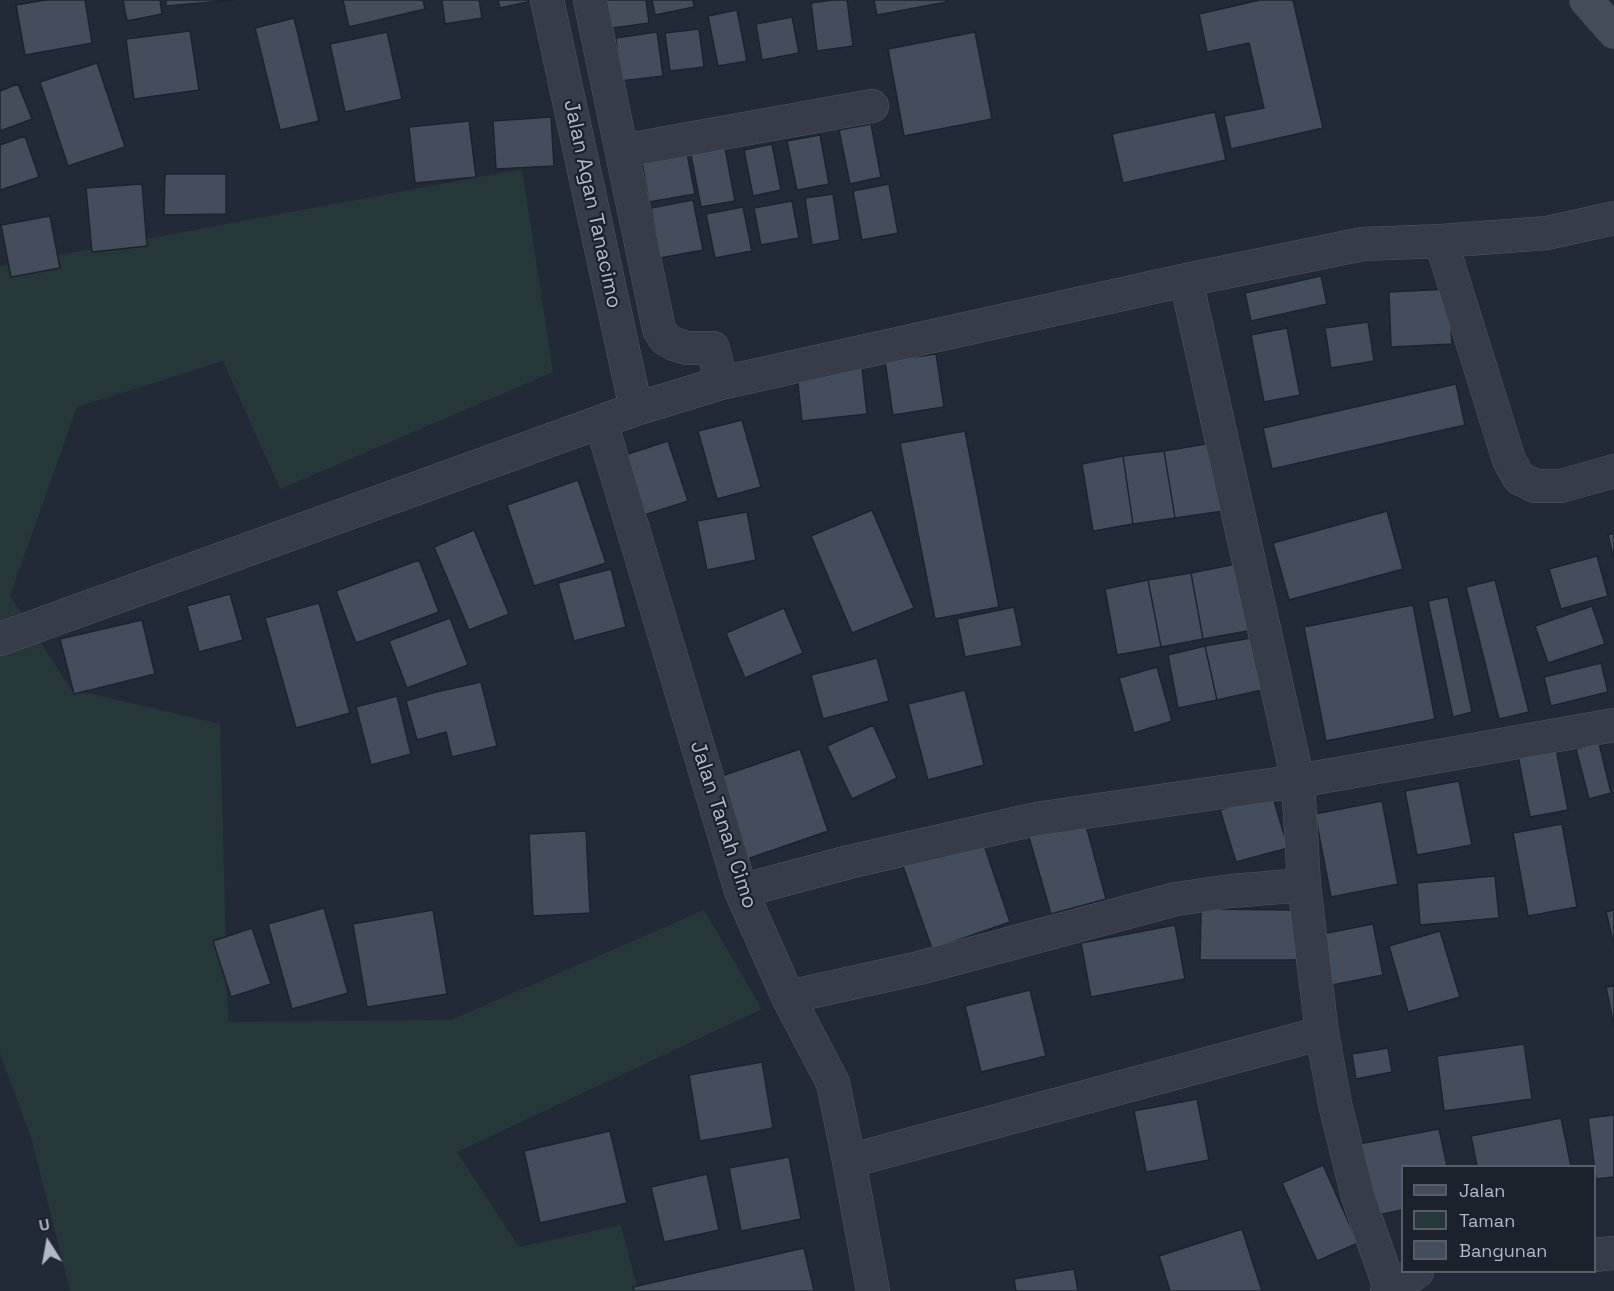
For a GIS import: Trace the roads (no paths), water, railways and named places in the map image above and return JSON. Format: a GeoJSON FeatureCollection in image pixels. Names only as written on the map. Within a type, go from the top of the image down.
{"type":"FeatureCollection","features":[{"type":"Feature","properties":{"kind":"street","name":"Jalan Agan Tanacimo"},"geometry":{"type":"LineString","coordinates":[[547,0],[636,409]]}},
{"type":"Feature","properties":{"kind":"street"},"geometry":{"type":"LineString","coordinates":[[590,0],[659,329],[665,339],[674,344],[687,348],[713,348],[721,383]]}},
{"type":"Feature","properties":{"kind":"street"},"geometry":{"type":"LineString","coordinates":[[1586,0],[1614,32]]}},
{"type":"Feature","properties":{"kind":"street"},"geometry":{"type":"LineString","coordinates":[[622,151],[872,106]]}},
{"type":"Feature","properties":{"kind":"street"},"geometry":{"type":"LineString","coordinates":[[0,639],[636,409],[721,383],[1186,280],[1363,244],[1547,233],[1614,218]]}},
{"type":"Feature","properties":{"kind":"street"},"geometry":{"type":"LineString","coordinates":[[1441,241],[1509,460],[1519,478],[1535,486],[1561,486],[1614,471]]}},
{"type":"Feature","properties":{"kind":"street"},"geometry":{"type":"LineString","coordinates":[[1186,280],[1298,781],[1304,885],[1322,1033],[1335,1104],[1358,1197],[1398,1283]]}},
{"type":"Feature","properties":{"kind":"street","name":"Jalan Tanah Cimo"},"geometry":{"type":"LineString","coordinates":[[601,422],[741,891],[788,997],[832,1083],[873,1291]]}},
{"type":"Feature","properties":{"kind":"street"},"geometry":{"type":"LineString","coordinates":[[741,891],[849,862],[1036,819],[1298,781],[1614,725]]}},
{"type":"Feature","properties":{"kind":"street"},"geometry":{"type":"LineString","coordinates":[[788,997],[919,968],[1176,899],[1231,891],[1304,885]]}},
{"type":"Feature","properties":{"kind":"street"},"geometry":{"type":"LineString","coordinates":[[849,1161],[1322,1033]]}},
{"type":"Feature","properties":{"kind":"street"},"geometry":{"type":"LineString","coordinates":[[1596,1255],[1614,1253]]}},
{"type":"Feature","properties":{"kind":"street"},"geometry":{"type":"LineString","coordinates":[[1424,1273],[1429,1291]]}}]}
